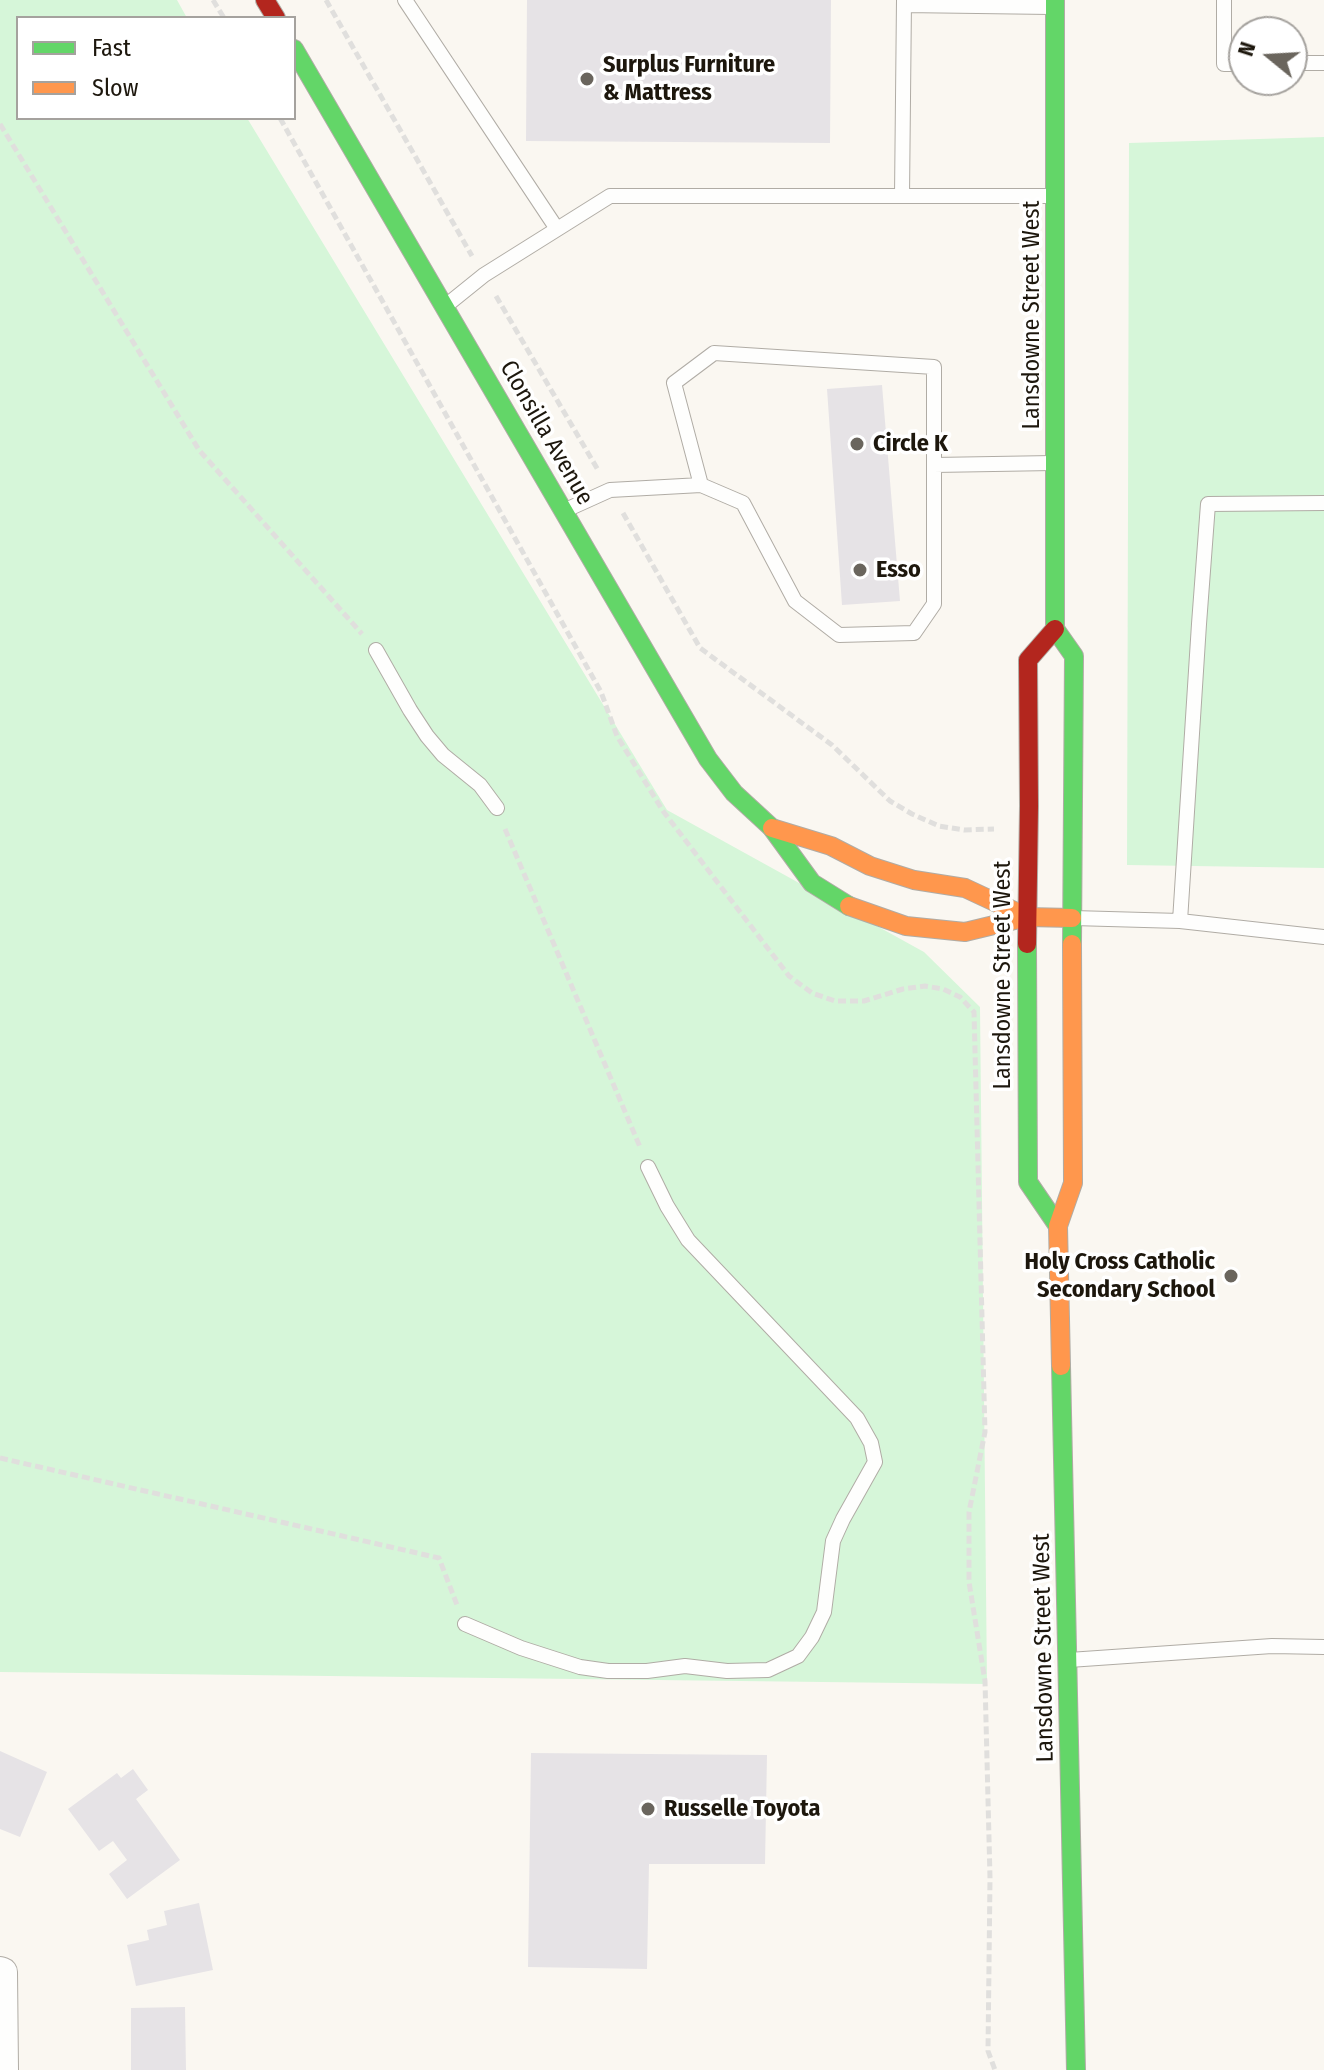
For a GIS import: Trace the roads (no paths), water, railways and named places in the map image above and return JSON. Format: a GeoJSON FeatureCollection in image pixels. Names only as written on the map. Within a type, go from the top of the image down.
{"type":"FeatureCollection","features":[{"type":"Feature","properties":{"kind":"main road","name":"Lansdowne Street West"},"geometry":{"type":"LineString","coordinates":[[1055,3],[1055,629],[1074,656],[1073,1183],[1058,1226],[1076,2070]]}},
{"type":"Feature","properties":{"kind":"main road","name":"Clonsilla Avenue"},"geometry":{"type":"LineString","coordinates":[[296,52],[708,759],[734,793],[772,828],[812,883],[855,909],[906,926],[965,932],[1027,917],[1072,918]]}},
{"type":"Feature","properties":{"kind":"main road","name":"Lansdowne Street West"},"geometry":{"type":"LineString","coordinates":[[1055,629],[1028,660],[1026,1011],[1028,1182],[1058,1226]]}},
{"type":"Feature","properties":{"kind":"main road","name":"Clonsilla Avenue"},"geometry":{"type":"LineString","coordinates":[[772,828],[831,846],[870,866],[914,880],[965,888],[1027,917]]}},
{"type":"Feature","properties":{"kind":"street"},"geometry":{"type":"LineString","coordinates":[[0,1971],[3,1972],[4,2070]]}},
{"type":"Feature","properties":{"kind":"lane"},"geometry":{"type":"LineString","coordinates":[[405,0],[557,229]]}},
{"type":"Feature","properties":{"kind":"lane"},"geometry":{"type":"LineString","coordinates":[[1224,0],[1224,64],[1228,64]]}},
{"type":"Feature","properties":{"kind":"lane"},"geometry":{"type":"LineString","coordinates":[[902,196],[904,2],[1055,3]]}},
{"type":"Feature","properties":{"kind":"lane"},"geometry":{"type":"LineString","coordinates":[[444,307],[484,275],[610,196],[1055,196]]}},
{"type":"Feature","properties":{"kind":"lane"},"geometry":{"type":"LineString","coordinates":[[564,511],[610,490],[701,485],[743,503],[795,601],[839,635],[914,633],[934,604],[934,367],[714,353],[674,383],[701,485]]}},
{"type":"Feature","properties":{"kind":"lane"},"geometry":{"type":"LineString","coordinates":[[934,465],[1056,463]]}},
{"type":"Feature","properties":{"kind":"lane"},"geometry":{"type":"LineString","coordinates":[[1180,921],[1208,504],[1324,503]]}},
{"type":"Feature","properties":{"kind":"lane"},"geometry":{"type":"LineString","coordinates":[[376,650],[427,736],[443,755],[480,785],[497,808]]}},
{"type":"Feature","properties":{"kind":"lane"},"geometry":{"type":"LineString","coordinates":[[1072,918],[1180,921],[1324,937]]}},
{"type":"Feature","properties":{"kind":"lane"},"geometry":{"type":"LineString","coordinates":[[465,1624],[521,1648],[580,1667],[608,1671],[647,1671],[685,1666],[727,1671],[768,1670],[798,1656],[824,1612],[833,1541],[875,1462],[871,1443],[857,1418],[688,1240],[648,1167]]}},
{"type":"Feature","properties":{"kind":"lane"},"geometry":{"type":"LineString","coordinates":[[1068,1660],[1272,1646],[1324,1647]]}},
{"type":"Feature","properties":{"kind":"place","name":"Surplus Furniture & Mattress"},"geometry":{"type":"Point","coordinates":[587,79]}},
{"type":"Feature","properties":{"kind":"place","name":"Circle K"},"geometry":{"type":"Point","coordinates":[857,444]}},
{"type":"Feature","properties":{"kind":"place","name":"Esso"},"geometry":{"type":"Point","coordinates":[860,570]}},
{"type":"Feature","properties":{"kind":"place","name":"Holy Cross Catholic Secondary School"},"geometry":{"type":"Point","coordinates":[1231,1276]}},
{"type":"Feature","properties":{"kind":"place","name":"Russelle Toyota"},"geometry":{"type":"Point","coordinates":[648,1809]}}]}
